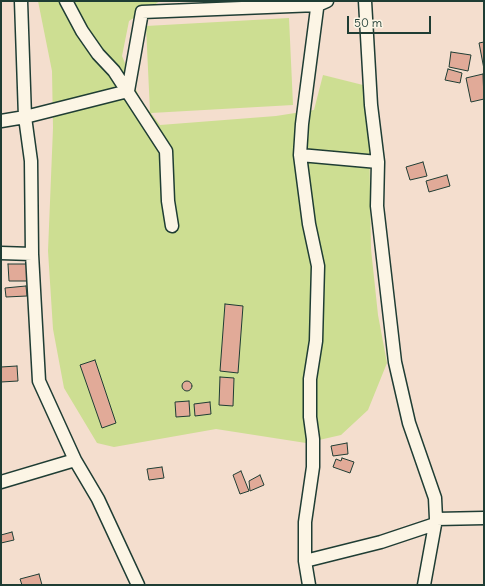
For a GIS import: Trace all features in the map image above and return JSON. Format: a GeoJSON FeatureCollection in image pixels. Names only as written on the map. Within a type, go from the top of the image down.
{"type":"FeatureCollection","features":[{"type":"Feature","properties":{"kind":"street"},"geometry":{"type":"LineString","coordinates":[[21,1],[25,117],[31,160],[32,254],[39,381],[75,460],[98,499],[138,585]]}},
{"type":"Feature","properties":{"kind":"street"},"geometry":{"type":"LineString","coordinates":[[66,1],[82,31],[98,54],[114,71],[166,151],[168,201],[172,226]]}},
{"type":"Feature","properties":{"kind":"street"},"geometry":{"type":"LineString","coordinates":[[365,1],[372,105],[378,162],[377,206],[395,362],[409,423],[435,498],[435,521],[424,585]]}},
{"type":"Feature","properties":{"kind":"street"},"geometry":{"type":"LineString","coordinates":[[128,91],[142,12],[321,2],[302,124],[300,155],[309,224],[318,266],[316,341],[310,379],[310,417],[313,439],[313,467],[305,522],[305,561],[309,585]]}},
{"type":"Feature","properties":{"kind":"street"},"geometry":{"type":"LineString","coordinates":[[1,121],[25,117],[128,91]]}},
{"type":"Feature","properties":{"kind":"street"},"geometry":{"type":"LineString","coordinates":[[300,155],[378,162]]}},
{"type":"Feature","properties":{"kind":"street"},"geometry":{"type":"LineString","coordinates":[[1,253],[32,254]]}},
{"type":"Feature","properties":{"kind":"street"},"geometry":{"type":"LineString","coordinates":[[1,482],[75,460]]}},
{"type":"Feature","properties":{"kind":"street"},"geometry":{"type":"LineString","coordinates":[[305,561],[381,542],[435,521],[484,518]]}},
{"type":"Feature","properties":{"kind":"green space"},"geometry":{"type":"Polygon","coordinates":[[[38,1],[160,1],[129,21],[122,56],[140,99],[150,112],[146,26],[289,18],[293,105],[151,113],[160,125],[276,116],[314,110],[323,75],[363,85],[369,129],[371,249],[378,315],[387,363],[368,410],[341,435],[306,443],[216,429],[114,447],[97,443],[64,388],[53,329],[48,251],[53,128],[52,71],[38,1]]]}},
{"type":"Feature","properties":{"kind":"building"},"geometry":{"type":"Polygon","coordinates":[[[484,42],[484,69],[479,43],[484,42]]]}},
{"type":"Feature","properties":{"kind":"building"},"geometry":{"type":"Polygon","coordinates":[[[451,52],[471,55],[468,71],[449,67],[451,52]]]}},
{"type":"Feature","properties":{"kind":"building"},"geometry":{"type":"Polygon","coordinates":[[[448,69],[462,73],[460,83],[445,80],[448,69]]]}},
{"type":"Feature","properties":{"kind":"building"},"geometry":{"type":"Polygon","coordinates":[[[483,74],[484,99],[471,102],[466,78],[483,74]]]}},
{"type":"Feature","properties":{"kind":"building"},"geometry":{"type":"Polygon","coordinates":[[[423,162],[427,176],[410,180],[406,167],[423,162]]]}},
{"type":"Feature","properties":{"kind":"building"},"geometry":{"type":"Polygon","coordinates":[[[447,175],[450,186],[429,192],[426,181],[447,175]]]}},
{"type":"Feature","properties":{"kind":"building"},"geometry":{"type":"Polygon","coordinates":[[[8,264],[28,264],[28,281],[9,281],[8,264]]]}},
{"type":"Feature","properties":{"kind":"building"},"geometry":{"type":"Polygon","coordinates":[[[26,286],[27,296],[6,297],[5,288],[26,286]]]}},
{"type":"Feature","properties":{"kind":"building"},"geometry":{"type":"Polygon","coordinates":[[[225,304],[243,306],[238,373],[220,371],[225,304]]]}},
{"type":"Feature","properties":{"kind":"building"},"geometry":{"type":"Polygon","coordinates":[[[95,360],[116,423],[102,428],[80,365],[95,360]]]}},
{"type":"Feature","properties":{"kind":"building"},"geometry":{"type":"Polygon","coordinates":[[[17,366],[18,381],[1,382],[1,367],[17,366]]]}},
{"type":"Feature","properties":{"kind":"building"},"geometry":{"type":"Polygon","coordinates":[[[220,377],[234,378],[233,406],[219,405],[220,377]]]}},
{"type":"Feature","properties":{"kind":"building"},"geometry":{"type":"Polygon","coordinates":[[[185,381],[189,381],[191,382],[191,390],[185,391],[182,388],[182,384],[185,381]]]}},
{"type":"Feature","properties":{"kind":"building"},"geometry":{"type":"Polygon","coordinates":[[[189,401],[190,416],[176,417],[175,402],[189,401]]]}},
{"type":"Feature","properties":{"kind":"building"},"geometry":{"type":"Polygon","coordinates":[[[210,402],[211,414],[195,416],[194,404],[210,402]]]}},
{"type":"Feature","properties":{"kind":"building"},"geometry":{"type":"Polygon","coordinates":[[[347,443],[348,454],[333,456],[331,446],[347,443]]]}},
{"type":"Feature","properties":{"kind":"building"},"geometry":{"type":"Polygon","coordinates":[[[342,458],[354,462],[350,473],[333,467],[336,459],[341,461],[342,458]]]}},
{"type":"Feature","properties":{"kind":"building"},"geometry":{"type":"Polygon","coordinates":[[[162,467],[164,478],[149,480],[147,469],[162,467]]]}},
{"type":"Feature","properties":{"kind":"building"},"geometry":{"type":"Polygon","coordinates":[[[241,471],[249,491],[240,494],[233,475],[241,471]]]}},
{"type":"Feature","properties":{"kind":"building"},"geometry":{"type":"Polygon","coordinates":[[[260,475],[264,485],[250,491],[249,481],[260,475]]]}},
{"type":"Feature","properties":{"kind":"building"},"geometry":{"type":"Polygon","coordinates":[[[12,532],[14,540],[1,543],[1,535],[12,532]]]}},
{"type":"Feature","properties":{"kind":"building"},"geometry":{"type":"Polygon","coordinates":[[[39,574],[42,585],[22,585],[20,579],[39,574]]]}}]}
